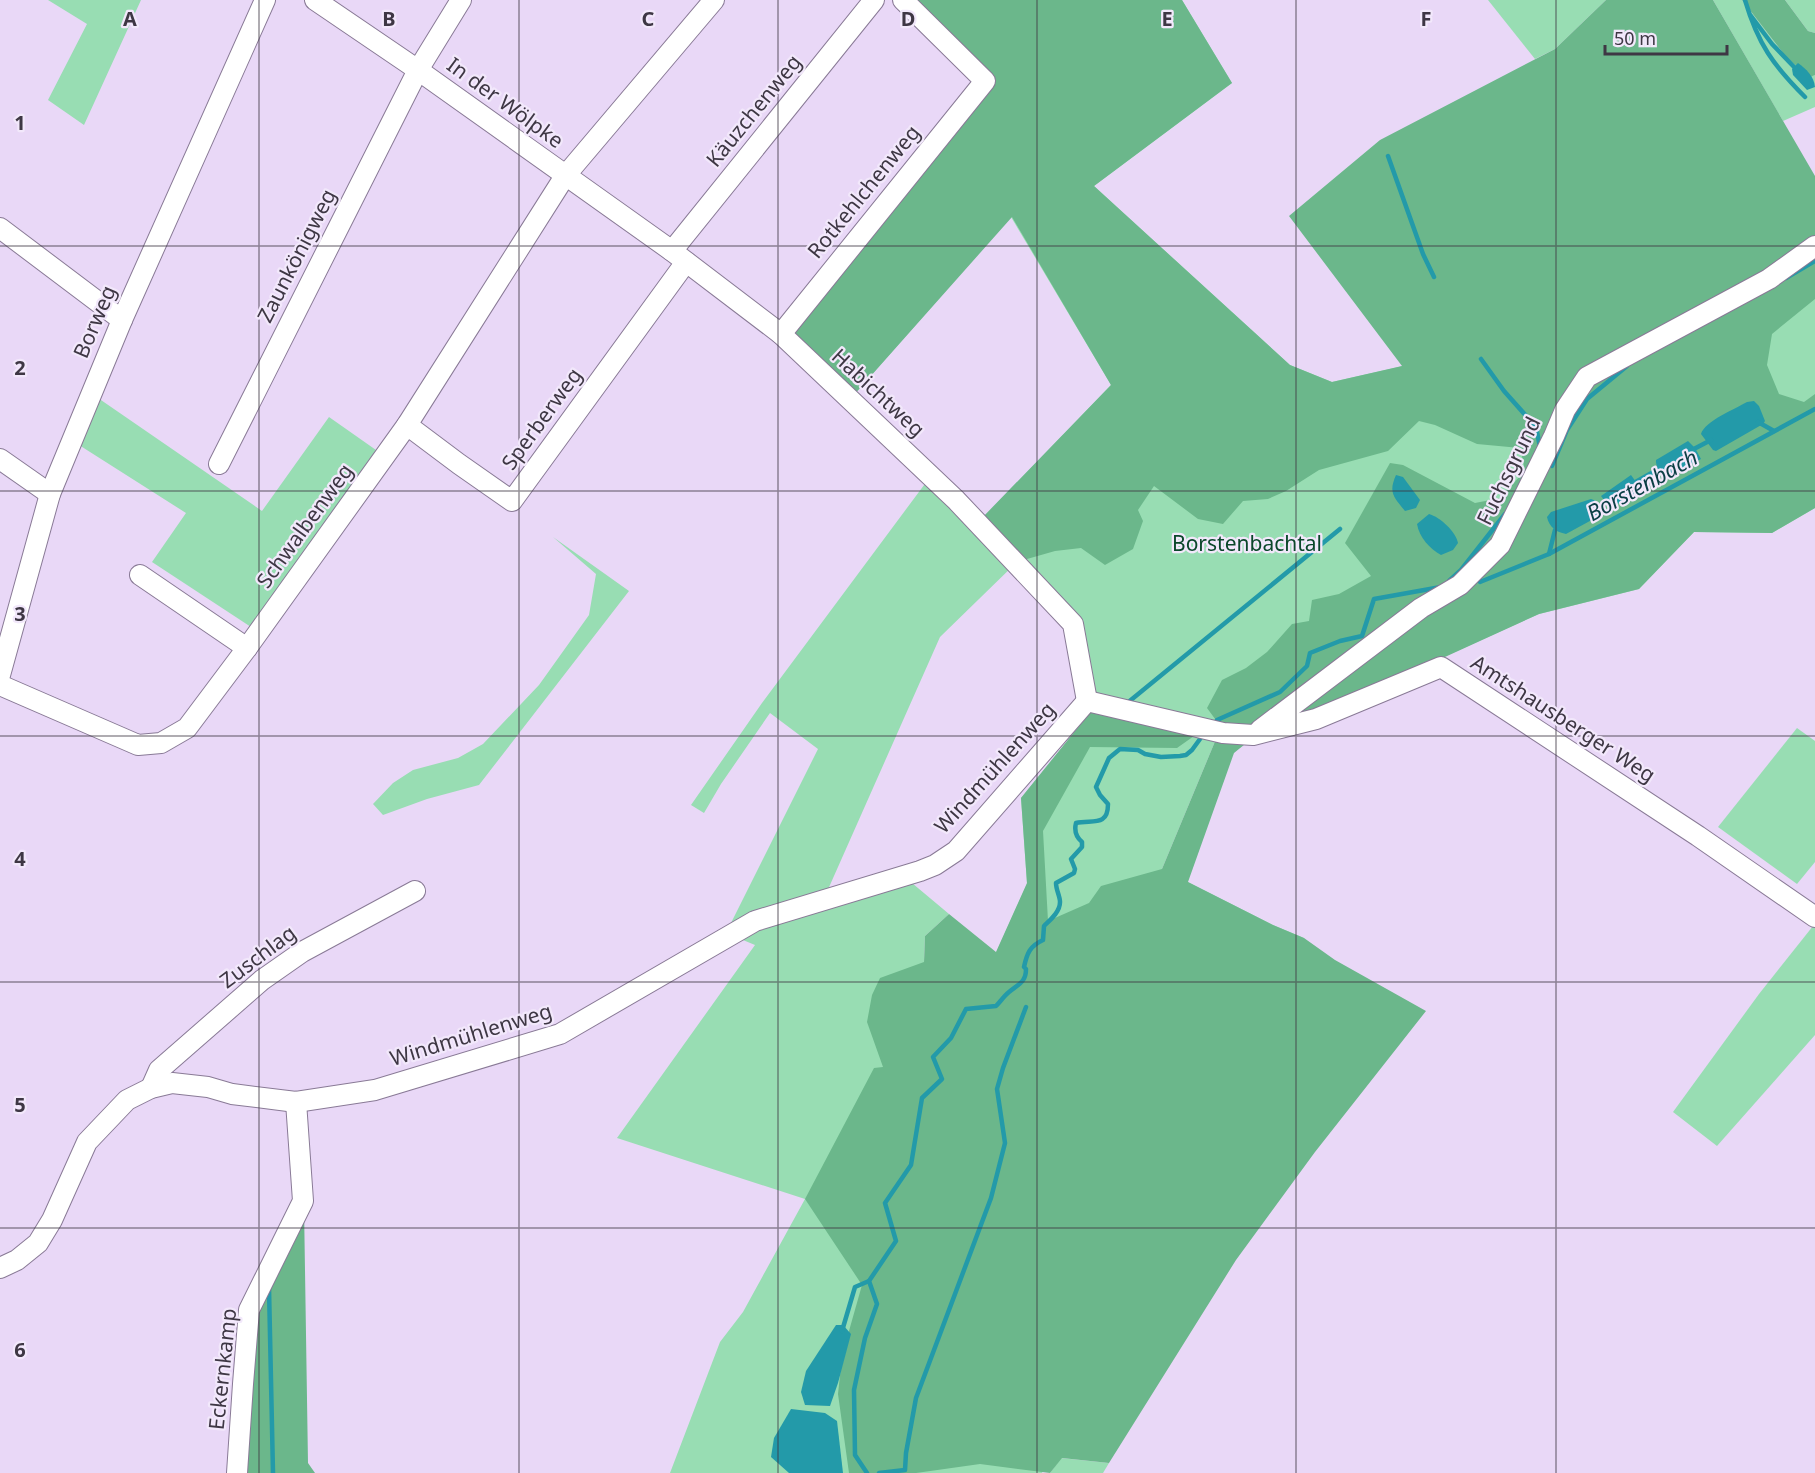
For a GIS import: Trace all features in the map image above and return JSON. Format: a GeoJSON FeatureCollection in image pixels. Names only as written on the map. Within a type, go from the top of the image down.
{"type":"FeatureCollection","features":[{"type":"Feature","properties":{"kind":"street","name":"Borweg"},"geometry":{"type":"LineString","coordinates":[[0,675],[50,494],[122,320],[266,0]]}},
{"type":"Feature","properties":{"kind":"street","name":"In der Wölpke"},"geometry":{"type":"LineString","coordinates":[[315,0],[418,70],[565,176],[714,0]]}},
{"type":"Feature","properties":{"kind":"street","name":"Zaunkönigweg"},"geometry":{"type":"LineString","coordinates":[[219,464],[418,70],[461,0]]}},
{"type":"Feature","properties":{"kind":"street","name":"Käuzchenweg"},"geometry":{"type":"LineString","coordinates":[[679,257],[873,0]]}},
{"type":"Feature","properties":{"kind":"street","name":"Rotkehlchenweg"},"geometry":{"type":"LineString","coordinates":[[781,334],[985,81],[903,0]]}},
{"type":"Feature","properties":{"kind":"street","name":"Habichtweg"},"geometry":{"type":"LineString","coordinates":[[565,176],[679,257],[781,334],[956,500],[1073,624],[1087,701]]}},
{"type":"Feature","properties":{"kind":"street","name":"Schwalbenweg"},"geometry":{"type":"LineString","coordinates":[[0,685],[138,745],[161,743],[187,728],[407,425],[565,176]]}},
{"type":"Feature","properties":{"kind":"street"},"geometry":{"type":"LineString","coordinates":[[0,228],[122,320]]}},
{"type":"Feature","properties":{"kind":"street","name":"Fuchsgrund"},"geometry":{"type":"LineString","coordinates":[[1253,735],[1422,608],[1460,585],[1500,545],[1565,410],[1587,377],[1769,279],[1815,246]]}},
{"type":"Feature","properties":{"kind":"street","name":"Sperberweg"},"geometry":{"type":"LineString","coordinates":[[407,425],[512,501],[679,257]]}},
{"type":"Feature","properties":{"kind":"street"},"geometry":{"type":"LineString","coordinates":[[0,459],[50,494]]}},
{"type":"Feature","properties":{"kind":"street"},"geometry":{"type":"LineString","coordinates":[[141,575],[247,648]]}},
{"type":"Feature","properties":{"kind":"street","name":"Amtshausberger Weg"},"geometry":{"type":"LineString","coordinates":[[1087,701],[1223,733],[1253,735],[1316,719],[1441,667],[1698,836],[1815,918]]}},
{"type":"Feature","properties":{"kind":"street","name":"Windmühlenweg"},"geometry":{"type":"LineString","coordinates":[[0,1268],[17,1260],[38,1243],[52,1220],[87,1142],[127,1100],[151,1088],[172,1083],[296,1102],[375,1090],[560,1034],[755,921],[935,865],[956,851],[1087,701]]}},
{"type":"Feature","properties":{"kind":"street","name":"Zuschlag"},"geometry":{"type":"LineString","coordinates":[[151,1088],[159,1070],[261,980],[302,952],[415,891]]}},
{"type":"Feature","properties":{"kind":"street","name":"Eckernkamp"},"geometry":{"type":"LineString","coordinates":[[237,1473],[249,1310],[303,1202],[296,1102]]}},
{"type":"Feature","properties":{"kind":"green space"},"geometry":{"type":"Polygon","coordinates":[[[48,0],[141,0],[84,125],[48,100],[87,24],[48,0]]]}},
{"type":"Feature","properties":{"kind":"green space","name":"Borstenbachtal"},"geometry":{"type":"Polygon","coordinates":[[[910,0],[1182,0],[1232,83],[1094,186],[1290,365],[1332,382],[1402,366],[1289,216],[1380,140],[1555,49],[1606,0],[1713,0],[1815,176],[1815,299],[1772,334],[1767,365],[1779,394],[1804,402],[1815,394],[1815,508],[1772,533],[1694,532],[1639,589],[1539,614],[1320,714],[1260,732],[1234,753],[1188,882],[1304,938],[1335,960],[1426,1011],[1315,1152],[1236,1260],[1109,1463],[1062,1458],[1050,1473],[980,1464],[916,1473],[849,1473],[838,1394],[844,1338],[847,1338],[862,1285],[805,1199],[874,1068],[883,1067],[867,1022],[872,995],[880,978],[924,962],[925,936],[949,914],[996,952],[1027,883],[1021,798],[1093,709],[1194,736],[1177,748],[1090,747],[1043,831],[1048,921],[1089,903],[1101,886],[1162,869],[1221,727],[1207,708],[1222,680],[1246,668],[1267,652],[1292,624],[1309,621],[1312,600],[1339,594],[1371,576],[1345,543],[1390,463],[1403,465],[1475,503],[1501,498],[1525,470],[1520,448],[1477,444],[1435,425],[1419,421],[1388,451],[1319,470],[1286,491],[1268,499],[1243,501],[1223,524],[1198,519],[1154,486],[1138,510],[1143,521],[1133,549],[1105,565],[1081,548],[1055,551],[1020,561],[981,519],[1111,385],[1012,217],[853,396],[790,336],[990,83],[910,0]]]}},
{"type":"Feature","properties":{"kind":"green space","name":"Borstenbachtal"},"geometry":{"type":"Polygon","coordinates":[[[1182,0],[1232,83],[1094,186],[1290,365],[1332,382],[1403,366],[1815,257],[1815,508],[1772,533],[1694,532],[1639,589],[1539,614],[1448,655],[1221,727],[1162,869],[1273,925],[1304,938],[1313,963],[1042,1473],[670,1473],[720,1342],[743,1312],[805,1199],[617,1138],[755,945],[726,933],[818,749],[770,713],[704,813],[691,805],[762,703],[933,473],[982,519],[1111,385],[1011,217],[853,396],[1182,0]],[[1019,560],[940,637],[822,903],[906,878],[949,914],[925,936],[924,962],[996,953],[1027,884],[1021,798],[1093,709],[1080,621],[1019,560]]]}},
{"type":"Feature","properties":{"kind":"green space"},"geometry":{"type":"Polygon","coordinates":[[[1488,0],[1606,0],[1555,49],[1535,59],[1488,0]]]}},
{"type":"Feature","properties":{"kind":"green space"},"geometry":{"type":"Polygon","coordinates":[[[1713,0],[1742,0],[1787,58],[1810,76],[1815,75],[1815,107],[1783,121],[1713,0]]]}},
{"type":"Feature","properties":{"kind":"green space"},"geometry":{"type":"Polygon","coordinates":[[[1742,0],[1785,0],[1808,31],[1815,33],[1815,75],[1810,77],[1787,58],[1742,0]]]}},
{"type":"Feature","properties":{"kind":"green space"},"geometry":{"type":"Polygon","coordinates":[[[1785,0],[1815,0],[1815,33],[1808,31],[1785,0]]]}},
{"type":"Feature","properties":{"kind":"green space"},"geometry":{"type":"Polygon","coordinates":[[[98,398],[262,511],[329,417],[376,450],[251,627],[152,562],[186,513],[79,445],[98,398]]]}},
{"type":"Feature","properties":{"kind":"green space"},"geometry":{"type":"Polygon","coordinates":[[[553,537],[629,591],[479,785],[427,799],[383,815],[373,804],[393,783],[413,770],[458,758],[483,744],[539,685],[589,615],[596,574],[553,537]]]}},
{"type":"Feature","properties":{"kind":"green space"},"geometry":{"type":"Polygon","coordinates":[[[1797,728],[1815,741],[1815,862],[1797,884],[1718,827],[1797,728]]]}},
{"type":"Feature","properties":{"kind":"green space"},"geometry":{"type":"Polygon","coordinates":[[[1813,926],[1815,927],[1815,1035],[1717,1146],[1673,1112],[1759,994],[1813,926]]]}},
{"type":"Feature","properties":{"kind":"green space"},"geometry":{"type":"Polygon","coordinates":[[[304,1206],[308,1463],[315,1473],[242,1473],[252,1306],[304,1206]]]}},
{"type":"Feature","properties":{"kind":"green space"},"geometry":{"type":"Polygon","coordinates":[[[1061,1458],[1109,1463],[1103,1473],[1050,1473],[1061,1458]]]}},
{"type":"Feature","properties":{"kind":"water"},"geometry":{"type":"Polygon","coordinates":[[[1798,63],[1807,70],[1815,87],[1807,90],[1793,75],[1792,69],[1798,63]]]}},
{"type":"Feature","properties":{"kind":"water"},"geometry":{"type":"Polygon","coordinates":[[[1754,401],[1759,406],[1765,421],[1763,424],[1716,451],[1713,450],[1701,434],[1708,424],[1747,402],[1754,401]]]}},
{"type":"Feature","properties":{"kind":"water"},"geometry":{"type":"Polygon","coordinates":[[[1688,441],[1701,459],[1664,476],[1657,467],[1656,460],[1688,441]]]}},
{"type":"Feature","properties":{"kind":"water"},"geometry":{"type":"Polygon","coordinates":[[[1396,475],[1403,477],[1420,500],[1416,508],[1405,511],[1395,498],[1392,486],[1396,475]]]}},
{"type":"Feature","properties":{"kind":"water"},"geometry":{"type":"Polygon","coordinates":[[[1631,475],[1641,489],[1610,508],[1601,496],[1631,475]]]}},
{"type":"Feature","properties":{"kind":"water"},"geometry":{"type":"Polygon","coordinates":[[[1591,499],[1596,501],[1600,510],[1599,516],[1566,534],[1549,524],[1547,517],[1551,512],[1591,499]]]}},
{"type":"Feature","properties":{"kind":"water"},"geometry":{"type":"Polygon","coordinates":[[[1429,514],[1442,522],[1454,534],[1458,543],[1453,550],[1441,555],[1423,538],[1417,524],[1429,514]]]}},
{"type":"Feature","properties":{"kind":"water"},"geometry":{"type":"Polygon","coordinates":[[[836,1325],[843,1325],[851,1334],[830,1406],[805,1405],[801,1392],[806,1371],[836,1325]]]}},
{"type":"Feature","properties":{"kind":"water"},"geometry":{"type":"Polygon","coordinates":[[[791,1409],[825,1413],[837,1421],[843,1473],[789,1473],[771,1457],[774,1438],[791,1409]]]}},
{"type":"Feature","properties":{"kind":"waterway"},"geometry":{"type":"LineString","coordinates":[[1745,0],[1761,42],[1775,64],[1805,97]]}},
{"type":"Feature","properties":{"kind":"waterway"},"geometry":{"type":"LineString","coordinates":[[1751,16],[1772,44],[1796,69]]}},
{"type":"Feature","properties":{"kind":"waterway"},"geometry":{"type":"LineString","coordinates":[[1388,156],[1423,254],[1434,277]]}},
{"type":"Feature","properties":{"kind":"waterway","name":"Borstenbach"},"geometry":{"type":"LineString","coordinates":[[1786,278],[1815,261]]}},
{"type":"Feature","properties":{"kind":"waterway"},"geometry":{"type":"LineString","coordinates":[[1481,359],[1504,391],[1536,427],[1540,447]]}},
{"type":"Feature","properties":{"kind":"waterway","name":"Borstenbach"},"geometry":{"type":"LineString","coordinates":[[1552,466],[1567,430],[1587,399],[1627,366]]}},
{"type":"Feature","properties":{"kind":"waterway","name":"Borstenbach"},"geometry":{"type":"LineString","coordinates":[[1480,582],[1549,554],[1815,409]]}},
{"type":"Feature","properties":{"kind":"waterway"},"geometry":{"type":"LineString","coordinates":[[1758,422],[1774,431]]}},
{"type":"Feature","properties":{"kind":"waterway"},"geometry":{"type":"LineString","coordinates":[[1692,450],[1711,440]]}},
{"type":"Feature","properties":{"kind":"waterway"},"geometry":{"type":"LineString","coordinates":[[1632,484],[1664,466]]}},
{"type":"Feature","properties":{"kind":"waterway","name":"Borstenbach"},"geometry":{"type":"LineString","coordinates":[[1449,581],[1461,570],[1505,514]]}},
{"type":"Feature","properties":{"kind":"waterway"},"geometry":{"type":"LineString","coordinates":[[1549,554],[1555,530],[1558,528]]}},
{"type":"Feature","properties":{"kind":"waterway"},"geometry":{"type":"LineString","coordinates":[[1126,704],[1340,529]]}},
{"type":"Feature","properties":{"kind":"waterway","name":"Borstenbach"},"geometry":{"type":"LineString","coordinates":[[1217,720],[1280,692],[1307,666],[1310,653],[1340,641],[1362,636],[1374,599],[1441,587]]}},
{"type":"Feature","properties":{"kind":"waterway","name":"Borstenbach"},"geometry":{"type":"LineString","coordinates":[[867,1473],[855,1455],[854,1390],[865,1338],[877,1304],[869,1281],[896,1241],[885,1203],[911,1165],[922,1098],[942,1079],[933,1057],[951,1038],[966,1009],[996,1006],[1023,980],[1028,954],[1032,947],[1043,940],[1044,926],[1060,906],[1056,883],[1074,873],[1075,869],[1071,859],[1082,847],[1082,842],[1076,834],[1076,823],[1102,820],[1107,812],[1108,804],[1096,787],[1109,758],[1120,749],[1138,750],[1161,757],[1186,755],[1200,739]]}},
{"type":"Feature","properties":{"kind":"waterway"},"geometry":{"type":"LineString","coordinates":[[879,1473],[905,1470],[916,1398],[991,1198],[1005,1143],[997,1089],[1026,1007]]}},
{"type":"Feature","properties":{"kind":"waterway"},"geometry":{"type":"LineString","coordinates":[[842,1331],[855,1287],[869,1281]]}},
{"type":"Feature","properties":{"kind":"waterway"},"geometry":{"type":"LineString","coordinates":[[269,1288],[273,1473]]}}]}
